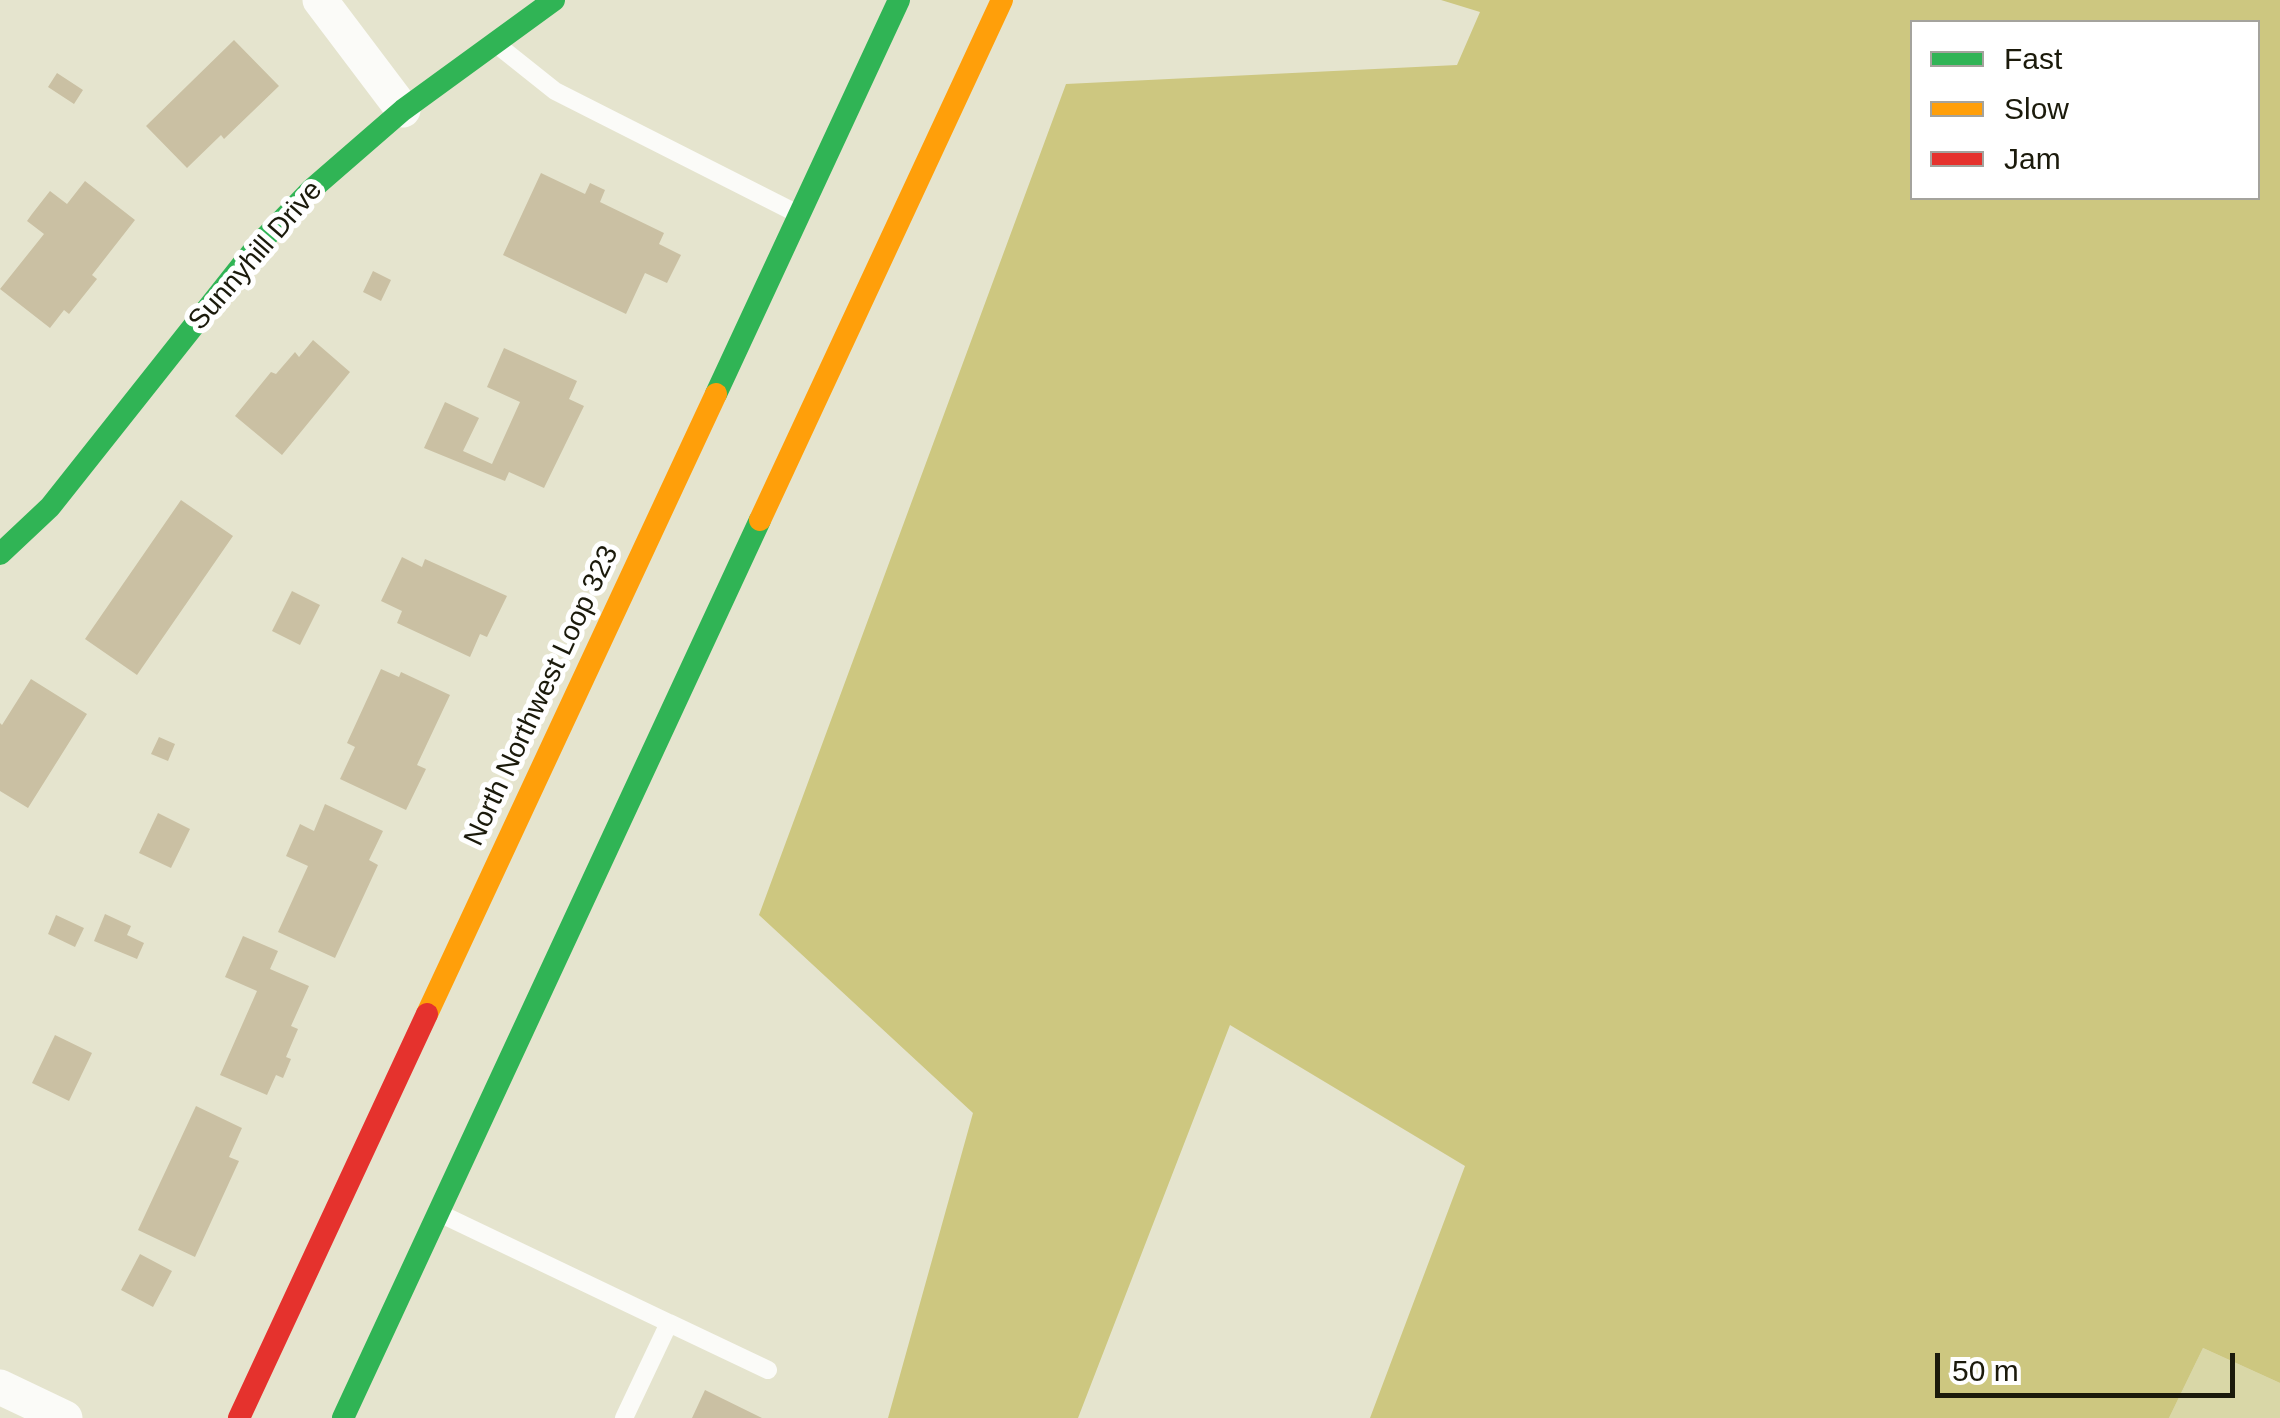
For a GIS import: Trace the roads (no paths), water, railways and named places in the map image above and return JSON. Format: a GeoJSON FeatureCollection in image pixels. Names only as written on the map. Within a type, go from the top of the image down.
{"type":"FeatureCollection","features":[{"type":"Feature","properties":{"kind":"main road","name":"Sunnyhill Drive"},"geometry":{"type":"LineString","coordinates":[[0,554],[50,507],[257,246],[312,188],[403,110],[554,0]]}},
{"type":"Feature","properties":{"kind":"main road"},"geometry":{"type":"LineString","coordinates":[[342,1418],[1002,0]]}},
{"type":"Feature","properties":{"kind":"main road","name":"North Northwest Loop 323"},"geometry":{"type":"LineString","coordinates":[[239,1418],[799,214],[893,2]]}},
{"type":"Feature","properties":{"kind":"street"},"geometry":{"type":"LineString","coordinates":[[320,0],[403,110]]}},
{"type":"Feature","properties":{"kind":"street"},"geometry":{"type":"LineString","coordinates":[[0,1387],[65,1418]]}},
{"type":"Feature","properties":{"kind":"lane"},"geometry":{"type":"LineString","coordinates":[[494,42],[555,92],[799,214]]}},
{"type":"Feature","properties":{"kind":"lane"},"geometry":{"type":"LineString","coordinates":[[438,1212],[768,1370]]}},
{"type":"Feature","properties":{"kind":"lane"},"geometry":{"type":"LineString","coordinates":[[624,1418],[669,1323]]}}]}
